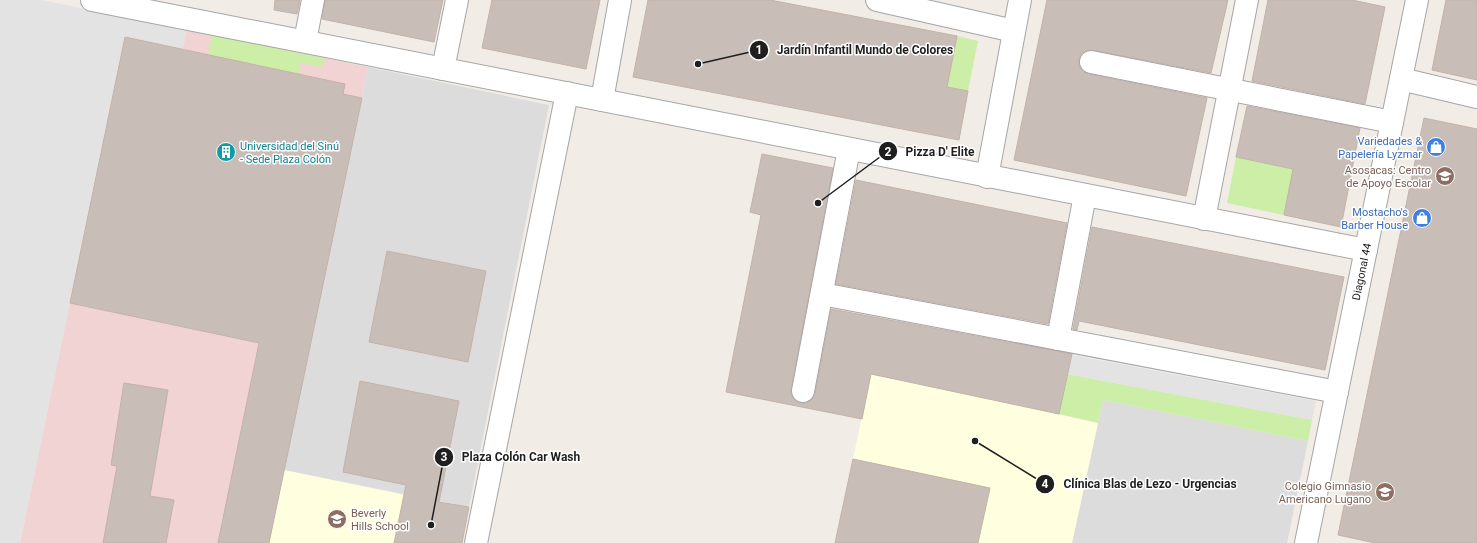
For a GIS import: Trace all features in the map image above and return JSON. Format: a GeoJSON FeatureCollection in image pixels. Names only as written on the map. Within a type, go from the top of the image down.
{"type":"FeatureCollection","features":[{"type":"Feature","properties":{"kind":"street"},"geometry":{"type":"LineString","coordinates":[[92,0],[177,8],[305,42],[849,148],[987,177],[1366,250]]}},
{"type":"Feature","properties":{"kind":"street"},"geometry":{"type":"LineString","coordinates":[[305,42],[313,0]]}},
{"type":"Feature","properties":{"kind":"street"},"geometry":{"type":"LineString","coordinates":[[443,69],[457,0]]}},
{"type":"Feature","properties":{"kind":"street"},"geometry":{"type":"LineString","coordinates":[[602,100],[620,0]]}},
{"type":"Feature","properties":{"kind":"street"},"geometry":{"type":"LineString","coordinates":[[877,0],[1014,31]]}},
{"type":"Feature","properties":{"kind":"street"},"geometry":{"type":"LineString","coordinates":[[987,177],[1020,0]]}},
{"type":"Feature","properties":{"kind":"street"},"geometry":{"type":"LineString","coordinates":[[1204,219],[1247,0]]}},
{"type":"Feature","properties":{"kind":"street","name":"Diagonal 44"},"geometry":{"type":"LineString","coordinates":[[1306,543],[1416,0]]}},
{"type":"Feature","properties":{"kind":"street"},"geometry":{"type":"LineString","coordinates":[[1091,62],[1229,91],[1392,122]]}},
{"type":"Feature","properties":{"kind":"street"},"geometry":{"type":"LineString","coordinates":[[1401,79],[1477,97]]}},
{"type":"Feature","properties":{"kind":"street"},"geometry":{"type":"LineString","coordinates":[[476,543],[567,93]]}},
{"type":"Feature","properties":{"kind":"street"},"geometry":{"type":"LineString","coordinates":[[803,391],[849,148]]}},
{"type":"Feature","properties":{"kind":"street"},"geometry":{"type":"LineString","coordinates":[[1058,339],[1085,195]]}},
{"type":"Feature","properties":{"kind":"street"},"geometry":{"type":"LineString","coordinates":[[822,294],[1337,392]]}},
{"type":"Feature","properties":{"kind":"shaded area"},"geometry":{"type":"Polygon","coordinates":[[[0,0],[41,0],[187,29],[183,50],[125,38],[20,543],[0,543],[0,0]]]}},
{"type":"Feature","properties":{"kind":"shaded area"},"geometry":{"type":"Polygon","coordinates":[[[129,17],[368,67],[269,543],[20,543],[129,17]]]}},
{"type":"Feature","properties":{"kind":"shaded area"},"geometry":{"type":"Polygon","coordinates":[[[368,67],[549,105],[469,507],[284,470],[368,67]]]}},
{"type":"Feature","properties":{"kind":"shaded area"},"geometry":{"type":"Polygon","coordinates":[[[1072,355],[1316,401],[1312,420],[1067,374],[1072,355]]]}},
{"type":"Feature","properties":{"kind":"shaded area"},"geometry":{"type":"Polygon","coordinates":[[[871,374],[1098,423],[1072,543],[835,543],[871,374]]]}},
{"type":"Feature","properties":{"kind":"shaded area"},"geometry":{"type":"Polygon","coordinates":[[[1103,400],[1308,441],[1287,543],[1072,543],[1103,400]]]}},
{"type":"Feature","properties":{"kind":"shaded area","name":"Beverly Hills School"},"geometry":{"type":"Polygon","coordinates":[[[284,470],[404,495],[394,543],[269,543],[284,470]]]}},
{"type":"Feature","properties":{"kind":"green space"},"geometry":{"type":"Polygon","coordinates":[[[212,35],[324,58],[322,67],[300,63],[298,74],[208,55],[212,35]]]}},
{"type":"Feature","properties":{"kind":"green space"},"geometry":{"type":"Polygon","coordinates":[[[957,36],[978,41],[968,91],[947,87],[957,36]]]}},
{"type":"Feature","properties":{"kind":"green space"},"geometry":{"type":"Polygon","coordinates":[[[1236,157],[1293,169],[1284,215],[1227,203],[1236,157]]]}},
{"type":"Feature","properties":{"kind":"green space"},"geometry":{"type":"Polygon","coordinates":[[[1067,374],[1312,420],[1308,441],[1103,400],[1098,423],[1059,414],[1067,374]]]}},
{"type":"Feature","properties":{"kind":"building"},"geometry":{"type":"Polygon","coordinates":[[[275,0],[300,0],[297,14],[274,10],[275,0]]]}},
{"type":"Feature","properties":{"kind":"building"},"geometry":{"type":"Polygon","coordinates":[[[325,0],[443,0],[434,42],[322,19],[325,0]]]}},
{"type":"Feature","properties":{"kind":"building"},"geometry":{"type":"Polygon","coordinates":[[[492,0],[600,0],[586,69],[482,48],[492,0]]]}},
{"type":"Feature","properties":{"kind":"building"},"geometry":{"type":"Polygon","coordinates":[[[648,0],[770,0],[957,36],[947,87],[968,91],[959,140],[633,77],[648,0]]]}},
{"type":"Feature","properties":{"kind":"building"},"geometry":{"type":"Polygon","coordinates":[[[1047,0],[1228,0],[1211,73],[1093,50],[1087,50],[1081,54],[1079,59],[1079,66],[1083,72],[1089,74],[1207,98],[1186,196],[1014,160],[1047,0]]]}},
{"type":"Feature","properties":{"kind":"building"},"geometry":{"type":"Polygon","coordinates":[[[1268,0],[1352,0],[1385,7],[1365,104],[1252,81],[1268,0]]]}},
{"type":"Feature","properties":{"kind":"building"},"geometry":{"type":"Polygon","coordinates":[[[1446,0],[1477,0],[1477,80],[1432,70],[1446,0]]]}},
{"type":"Feature","properties":{"kind":"building","name":"Universidad del Sinú - Sede Plaza Colón"},"geometry":{"type":"Polygon","coordinates":[[[125,37],[345,84],[343,94],[362,98],[269,543],[218,543],[259,343],[70,303],[125,37]]]}},
{"type":"Feature","properties":{"kind":"building"},"geometry":{"type":"Polygon","coordinates":[[[1247,106],[1360,128],[1341,227],[1284,215],[1293,169],[1236,157],[1247,106]]]}},
{"type":"Feature","properties":{"kind":"building"},"geometry":{"type":"Polygon","coordinates":[[[1424,118],[1477,129],[1477,543],[1375,543],[1338,535],[1424,118]]]}},
{"type":"Feature","properties":{"kind":"building"},"geometry":{"type":"Polygon","coordinates":[[[762,154],[833,168],[791,389],[791,395],[795,400],[800,403],[807,403],[815,394],[831,309],[1072,354],[1059,414],[871,374],[862,419],[726,392],[761,215],[750,212],[762,154]]]}},
{"type":"Feature","properties":{"kind":"building"},"geometry":{"type":"Polygon","coordinates":[[[856,180],[1067,223],[1048,324],[836,284],[856,180]]]}},
{"type":"Feature","properties":{"kind":"building"},"geometry":{"type":"Polygon","coordinates":[[[1092,227],[1344,277],[1325,370],[1079,321],[1077,330],[1073,329],[1092,227]]]}},
{"type":"Feature","properties":{"kind":"building"},"geometry":{"type":"Polygon","coordinates":[[[387,251],[486,271],[468,362],[369,342],[387,251]]]}},
{"type":"Feature","properties":{"kind":"building"},"geometry":{"type":"Polygon","coordinates":[[[360,381],[459,401],[439,502],[469,507],[462,543],[394,543],[406,485],[343,472],[360,381]]]}},
{"type":"Feature","properties":{"kind":"building"},"geometry":{"type":"Polygon","coordinates":[[[124,383],[168,390],[150,496],[174,500],[166,543],[103,543],[117,466],[111,465],[124,383]]]}},
{"type":"Feature","properties":{"kind":"building"},"geometry":{"type":"Polygon","coordinates":[[[853,459],[990,488],[978,543],[835,543],[853,459]]]}},
{"type":"Feature","properties":{"kind":"place","name":"Jardín Infantil Mundo de Colores"},"geometry":{"type":"Point","coordinates":[698,64]}},
{"type":"Feature","properties":{"kind":"place","name":"Variedades & Papelería Lyzmar"},"geometry":{"type":"Point","coordinates":[1436,147]}},
{"type":"Feature","properties":{"kind":"place","name":"Universidad del Sinú - Sede Plaza Colón"},"geometry":{"type":"Point","coordinates":[226,152]}},
{"type":"Feature","properties":{"kind":"place","name":"Asosacas: Centro de Apoyo Escolar"},"geometry":{"type":"Point","coordinates":[1445,176]}},
{"type":"Feature","properties":{"kind":"place","name":"Pizza D' Elite"},"geometry":{"type":"Point","coordinates":[818,203]}},
{"type":"Feature","properties":{"kind":"place","name":"Mostacho's Barber House"},"geometry":{"type":"Point","coordinates":[1422,218]}},
{"type":"Feature","properties":{"kind":"place","name":"Clínica Blas de Lezo - Urgencias"},"geometry":{"type":"Point","coordinates":[975,441]}},
{"type":"Feature","properties":{"kind":"place","name":"Colegio Gimnasio Americano Lugano"},"geometry":{"type":"Point","coordinates":[1385,492]}},
{"type":"Feature","properties":{"kind":"place","name":"Beverly Hills School"},"geometry":{"type":"Point","coordinates":[337,519]}},
{"type":"Feature","properties":{"kind":"place","name":"Plaza Colón Car Wash"},"geometry":{"type":"Point","coordinates":[431,525]}}]}
